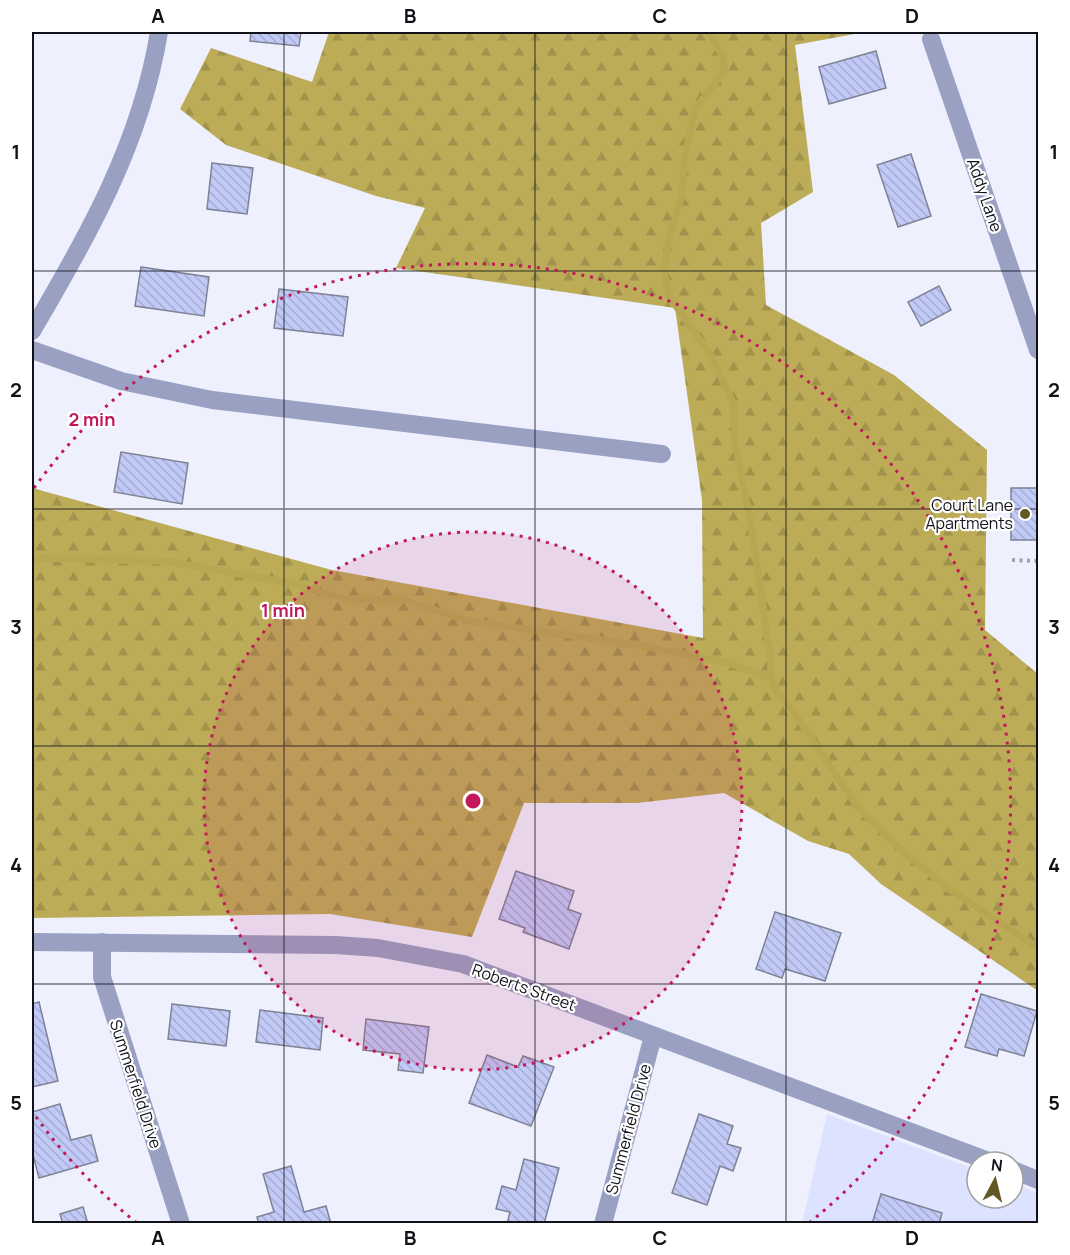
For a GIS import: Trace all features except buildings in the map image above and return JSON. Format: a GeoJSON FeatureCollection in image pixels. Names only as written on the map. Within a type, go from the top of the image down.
{"type":"FeatureCollection","features":[{"type":"Feature","properties":{"kind":"street"},"geometry":{"type":"LineString","coordinates":[[32,331],[81,247],[124,159],[142,107],[159,32]]}},
{"type":"Feature","properties":{"kind":"street","name":"Addy Lane"},"geometry":{"type":"LineString","coordinates":[[931,39],[1038,350]]}},
{"type":"Feature","properties":{"kind":"street"},"geometry":{"type":"LineString","coordinates":[[32,350],[121,381],[212,400],[662,454]]}},
{"type":"Feature","properties":{"kind":"street","name":"Roberts Street"},"geometry":{"type":"LineString","coordinates":[[32,942],[336,945],[420,954],[463,964],[965,1152]]}},
{"type":"Feature","properties":{"kind":"street","name":"Summerfield Drive"},"geometry":{"type":"LineString","coordinates":[[102,942],[102,977],[181,1224]]}},
{"type":"Feature","properties":{"kind":"street","name":"Summerfield Drive"},"geometry":{"type":"LineString","coordinates":[[603,1224],[652,1036]]}},
{"type":"Feature","properties":{"kind":"path"},"geometry":{"type":"LineString","coordinates":[[1012,560],[1038,561]]}},
{"type":"Feature","properties":{"kind":"shaded area"},"geometry":{"type":"Polygon","coordinates":[[[827,1114],[965,1166],[965,1210],[1025,1210],[1025,1188],[1038,1193],[1038,1223],[802,1224],[827,1114]]]}},
{"type":"Feature","properties":{"kind":"green space"},"geometry":{"type":"Polygon","coordinates":[[[329,32],[865,32],[795,45],[813,192],[761,223],[766,305],[894,375],[987,450],[985,630],[1038,674],[1038,991],[881,884],[849,854],[808,841],[724,793],[637,803],[524,803],[472,937],[330,914],[32,918],[32,488],[332,570],[703,638],[702,500],[675,308],[396,268],[425,208],[376,196],[226,145],[180,109],[211,48],[312,82],[329,32]]]}},
{"type":"Feature","properties":{"kind":"waterway"},"geometry":{"type":"LineString","coordinates":[[709,32],[723,58],[725,70],[695,109],[684,160],[682,195],[669,239],[664,270],[668,295],[711,355],[733,403],[735,443],[751,525],[770,654],[771,678],[776,691],[791,708],[859,809],[898,847],[945,886],[1038,948]]}},
{"type":"Feature","properties":{"kind":"waterway"},"geometry":{"type":"LineString","coordinates":[[32,558],[165,561],[285,582],[349,600],[404,600],[468,621],[643,646],[728,663],[771,678]]}},
{"type":"Feature","properties":{"kind":"place","name":"Court Lane Apartments"},"geometry":{"type":"Point","coordinates":[1025,514]}}]}
